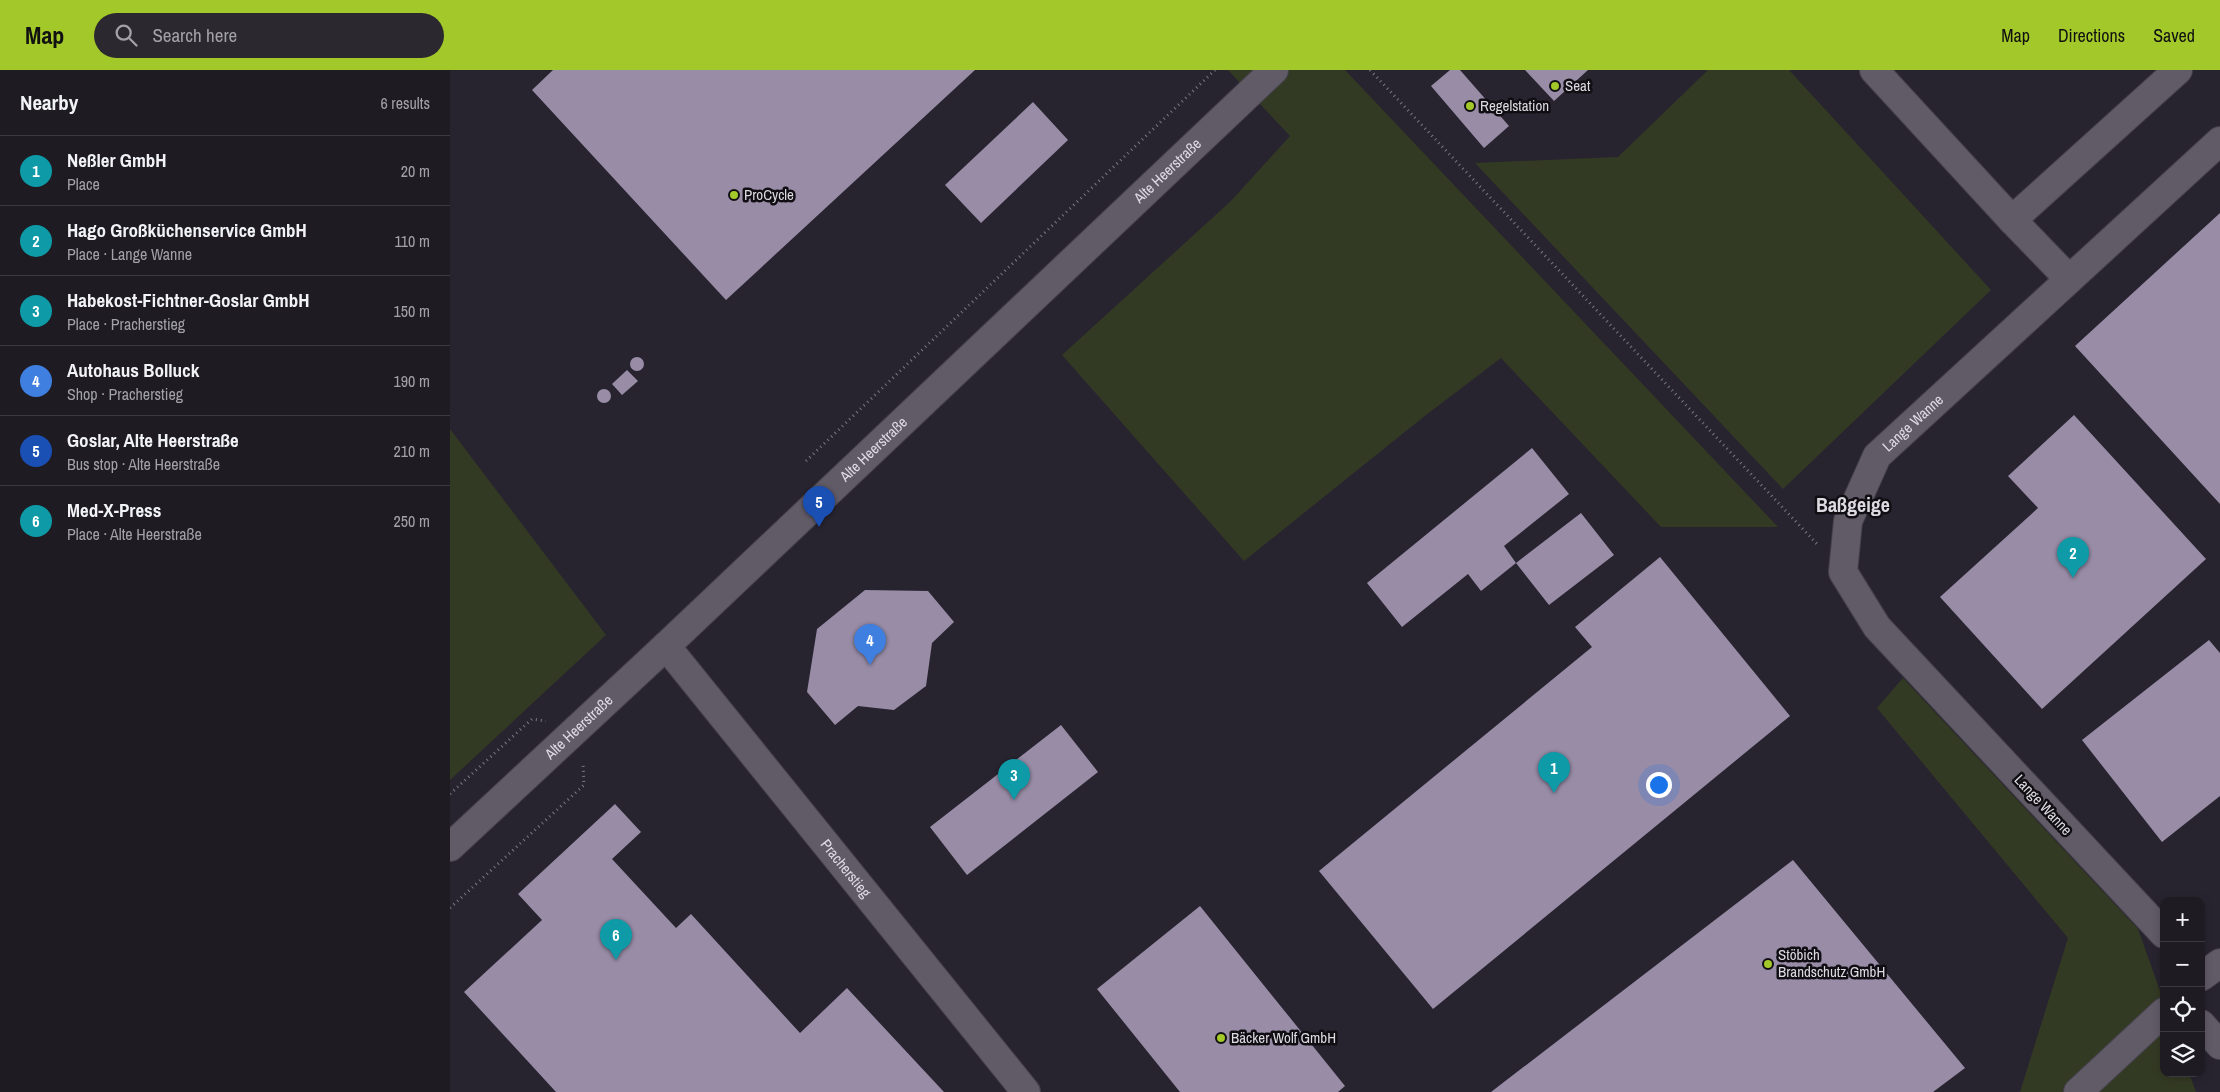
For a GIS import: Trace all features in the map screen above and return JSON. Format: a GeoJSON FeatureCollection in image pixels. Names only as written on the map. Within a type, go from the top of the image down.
{"type":"FeatureCollection","features":[{"type":"Feature","properties":{"kind":"street","name":"Alte Heerstraße"},"geometry":{"type":"LineString","coordinates":[[450,847],[666,646],[1274,70]]}},
{"type":"Feature","properties":{"kind":"street"},"geometry":{"type":"LineString","coordinates":[[1874,70],[2012,220],[2070,279]]}},
{"type":"Feature","properties":{"kind":"street"},"geometry":{"type":"LineString","coordinates":[[2012,220],[2178,70]]}},
{"type":"Feature","properties":{"kind":"street","name":"Lange Wanne"},"geometry":{"type":"LineString","coordinates":[[2160,930],[1877,627],[1843,572],[1848,521],[1877,456],[2220,141]]}},
{"type":"Feature","properties":{"kind":"street","name":"Pracherstieg"},"geometry":{"type":"LineString","coordinates":[[666,646],[1026,1092]]}},
{"type":"Feature","properties":{"kind":"street"},"geometry":{"type":"LineString","coordinates":[[2078,1092],[2160,1016]]}},
{"type":"Feature","properties":{"kind":"street"},"geometry":{"type":"LineString","coordinates":[[2205,1028],[2220,1045]]}},
{"type":"Feature","properties":{"kind":"path"},"geometry":{"type":"LineString","coordinates":[[806,461],[1215,70]]}},
{"type":"Feature","properties":{"kind":"path"},"geometry":{"type":"LineString","coordinates":[[1370,70],[1843,572]]}},
{"type":"Feature","properties":{"kind":"path"},"geometry":{"type":"LineString","coordinates":[[450,794],[532,719],[582,725],[584,785],[450,908]]}},
{"type":"Feature","properties":{"kind":"green space"},"geometry":{"type":"Polygon","coordinates":[[[1228,70],[1345,70],[1778,527],[1661,527],[1501,358],[1426,415],[1244,561],[1062,355],[1231,201],[1290,136],[1228,70]]]}},
{"type":"Feature","properties":{"kind":"green space"},"geometry":{"type":"Polygon","coordinates":[[[1708,70],[1789,70],[1991,290],[1783,489],[1475,163],[1618,157],[1708,70]]]}},
{"type":"Feature","properties":{"kind":"green space"},"geometry":{"type":"Polygon","coordinates":[[[450,429],[606,635],[450,780],[450,429]]]}},
{"type":"Feature","properties":{"kind":"green space"},"geometry":{"type":"Polygon","coordinates":[[[1903,678],[2138,929],[2160,991],[2160,1077],[2190,1077],[2196,1092],[2020,1092],[2068,938],[1877,708],[1903,678]]]}},
{"type":"Feature","properties":{"kind":"building","name":"ProCycle"},"geometry":{"type":"Polygon","coordinates":[[[553,70],[975,70],[726,300],[532,90],[553,70]]]}},
{"type":"Feature","properties":{"kind":"building","name":"Regelstation"},"geometry":{"type":"Polygon","coordinates":[[[1450,70],[1460,70],[1509,126],[1484,148],[1431,86],[1450,70]]]}},
{"type":"Feature","properties":{"kind":"building","name":"Seat"},"geometry":{"type":"Polygon","coordinates":[[[1525,70],[1588,70],[1554,101],[1525,70]]]}},
{"type":"Feature","properties":{"kind":"building"},"geometry":{"type":"Polygon","coordinates":[[[1033,102],[1068,140],[981,223],[945,185],[1033,102]]]}},
{"type":"Feature","properties":{"kind":"building"},"geometry":{"type":"Polygon","coordinates":[[[2220,213],[2220,504],[2075,346],[2220,213]]]}},
{"type":"Feature","properties":{"kind":"building"},"geometry":{"type":"Polygon","coordinates":[[[634,357],[640,357],[644,364],[640,371],[634,371],[630,367],[630,361],[634,357]]]}},
{"type":"Feature","properties":{"kind":"building"},"geometry":{"type":"Polygon","coordinates":[[[627,370],[638,381],[622,395],[612,384],[627,370]]]}},
{"type":"Feature","properties":{"kind":"building"},"geometry":{"type":"Polygon","coordinates":[[[601,389],[607,389],[611,396],[607,403],[601,403],[597,399],[597,393],[601,389]]]}},
{"type":"Feature","properties":{"kind":"building"},"geometry":{"type":"Polygon","coordinates":[[[2074,415],[2206,559],[2042,709],[1940,597],[2038,508],[2008,476],[2074,415]]]}},
{"type":"Feature","properties":{"kind":"building"},"geometry":{"type":"Polygon","coordinates":[[[1532,448],[1569,494],[1504,546],[1516,563],[1481,591],[1468,574],[1402,627],[1367,583],[1532,448]]]}},
{"type":"Feature","properties":{"kind":"building"},"geometry":{"type":"Polygon","coordinates":[[[1581,513],[1614,555],[1549,605],[1516,563],[1581,513]]]}},
{"type":"Feature","properties":{"kind":"building"},"geometry":{"type":"Polygon","coordinates":[[[1660,557],[1790,716],[1433,1009],[1319,871],[1592,647],[1575,627],[1660,557]]]}},
{"type":"Feature","properties":{"kind":"building"},"geometry":{"type":"Polygon","coordinates":[[[865,590],[928,591],[954,622],[932,643],[926,686],[894,710],[858,706],[835,725],[807,692],[817,629],[865,590]]]}},
{"type":"Feature","properties":{"kind":"building"},"geometry":{"type":"Polygon","coordinates":[[[2209,640],[2220,653],[2220,796],[2162,842],[2082,740],[2209,640]]]}},
{"type":"Feature","properties":{"kind":"building"},"geometry":{"type":"Polygon","coordinates":[[[1061,725],[1098,772],[967,875],[930,827],[1061,725]]]}},
{"type":"Feature","properties":{"kind":"building"},"geometry":{"type":"Polygon","coordinates":[[[615,804],[641,832],[612,859],[676,928],[691,914],[800,1033],[847,988],[944,1092],[556,1092],[464,992],[542,920],[518,894],[615,804]]]}},
{"type":"Feature","properties":{"kind":"building","name":"Stöbich Brandschutz GmbH"},"geometry":{"type":"Polygon","coordinates":[[[1793,860],[1965,1068],[1933,1092],[1491,1092],[1793,860]]]}},
{"type":"Feature","properties":{"kind":"building","name":"Bäcker Wolf GmbH"},"geometry":{"type":"Polygon","coordinates":[[[1200,906],[1345,1086],[1338,1092],[1180,1092],[1097,989],[1200,906]]]}},
{"type":"Feature","properties":{"kind":"place","name":"Seat"},"geometry":{"type":"Point","coordinates":[1555,86]}},
{"type":"Feature","properties":{"kind":"place","name":"Regelstation"},"geometry":{"type":"Point","coordinates":[1470,106]}},
{"type":"Feature","properties":{"kind":"place","name":"ProCycle"},"geometry":{"type":"Point","coordinates":[734,195]}},
{"type":"Feature","properties":{"kind":"place","name":"Goslar, Alte Heerstraße"},"geometry":{"type":"Point","coordinates":[819,527]}},
{"type":"Feature","properties":{"kind":"place","name":"Hago Großküchenservice GmbH"},"geometry":{"type":"Point","coordinates":[2073,578]}},
{"type":"Feature","properties":{"kind":"place","name":"Autohaus Bolluck"},"geometry":{"type":"Point","coordinates":[870,665]}},
{"type":"Feature","properties":{"kind":"place","name":"Neßler GmbH"},"geometry":{"type":"Point","coordinates":[1554,793]}},
{"type":"Feature","properties":{"kind":"place","name":"Habekost-Fichtner-Goslar GmbH"},"geometry":{"type":"Point","coordinates":[1014,800]}},
{"type":"Feature","properties":{"kind":"place","name":"Med-X-Press"},"geometry":{"type":"Point","coordinates":[616,960]}},
{"type":"Feature","properties":{"kind":"place","name":"Stöbich Brandschutz GmbH"},"geometry":{"type":"Point","coordinates":[1768,964]}},
{"type":"Feature","properties":{"kind":"place","name":"Bäcker Wolf GmbH"},"geometry":{"type":"Point","coordinates":[1221,1038]}},
{"type":"Feature","properties":{"kind":"district","name":"Baßgeige"},"geometry":{"type":"Point","coordinates":[1853,505]}}]}
